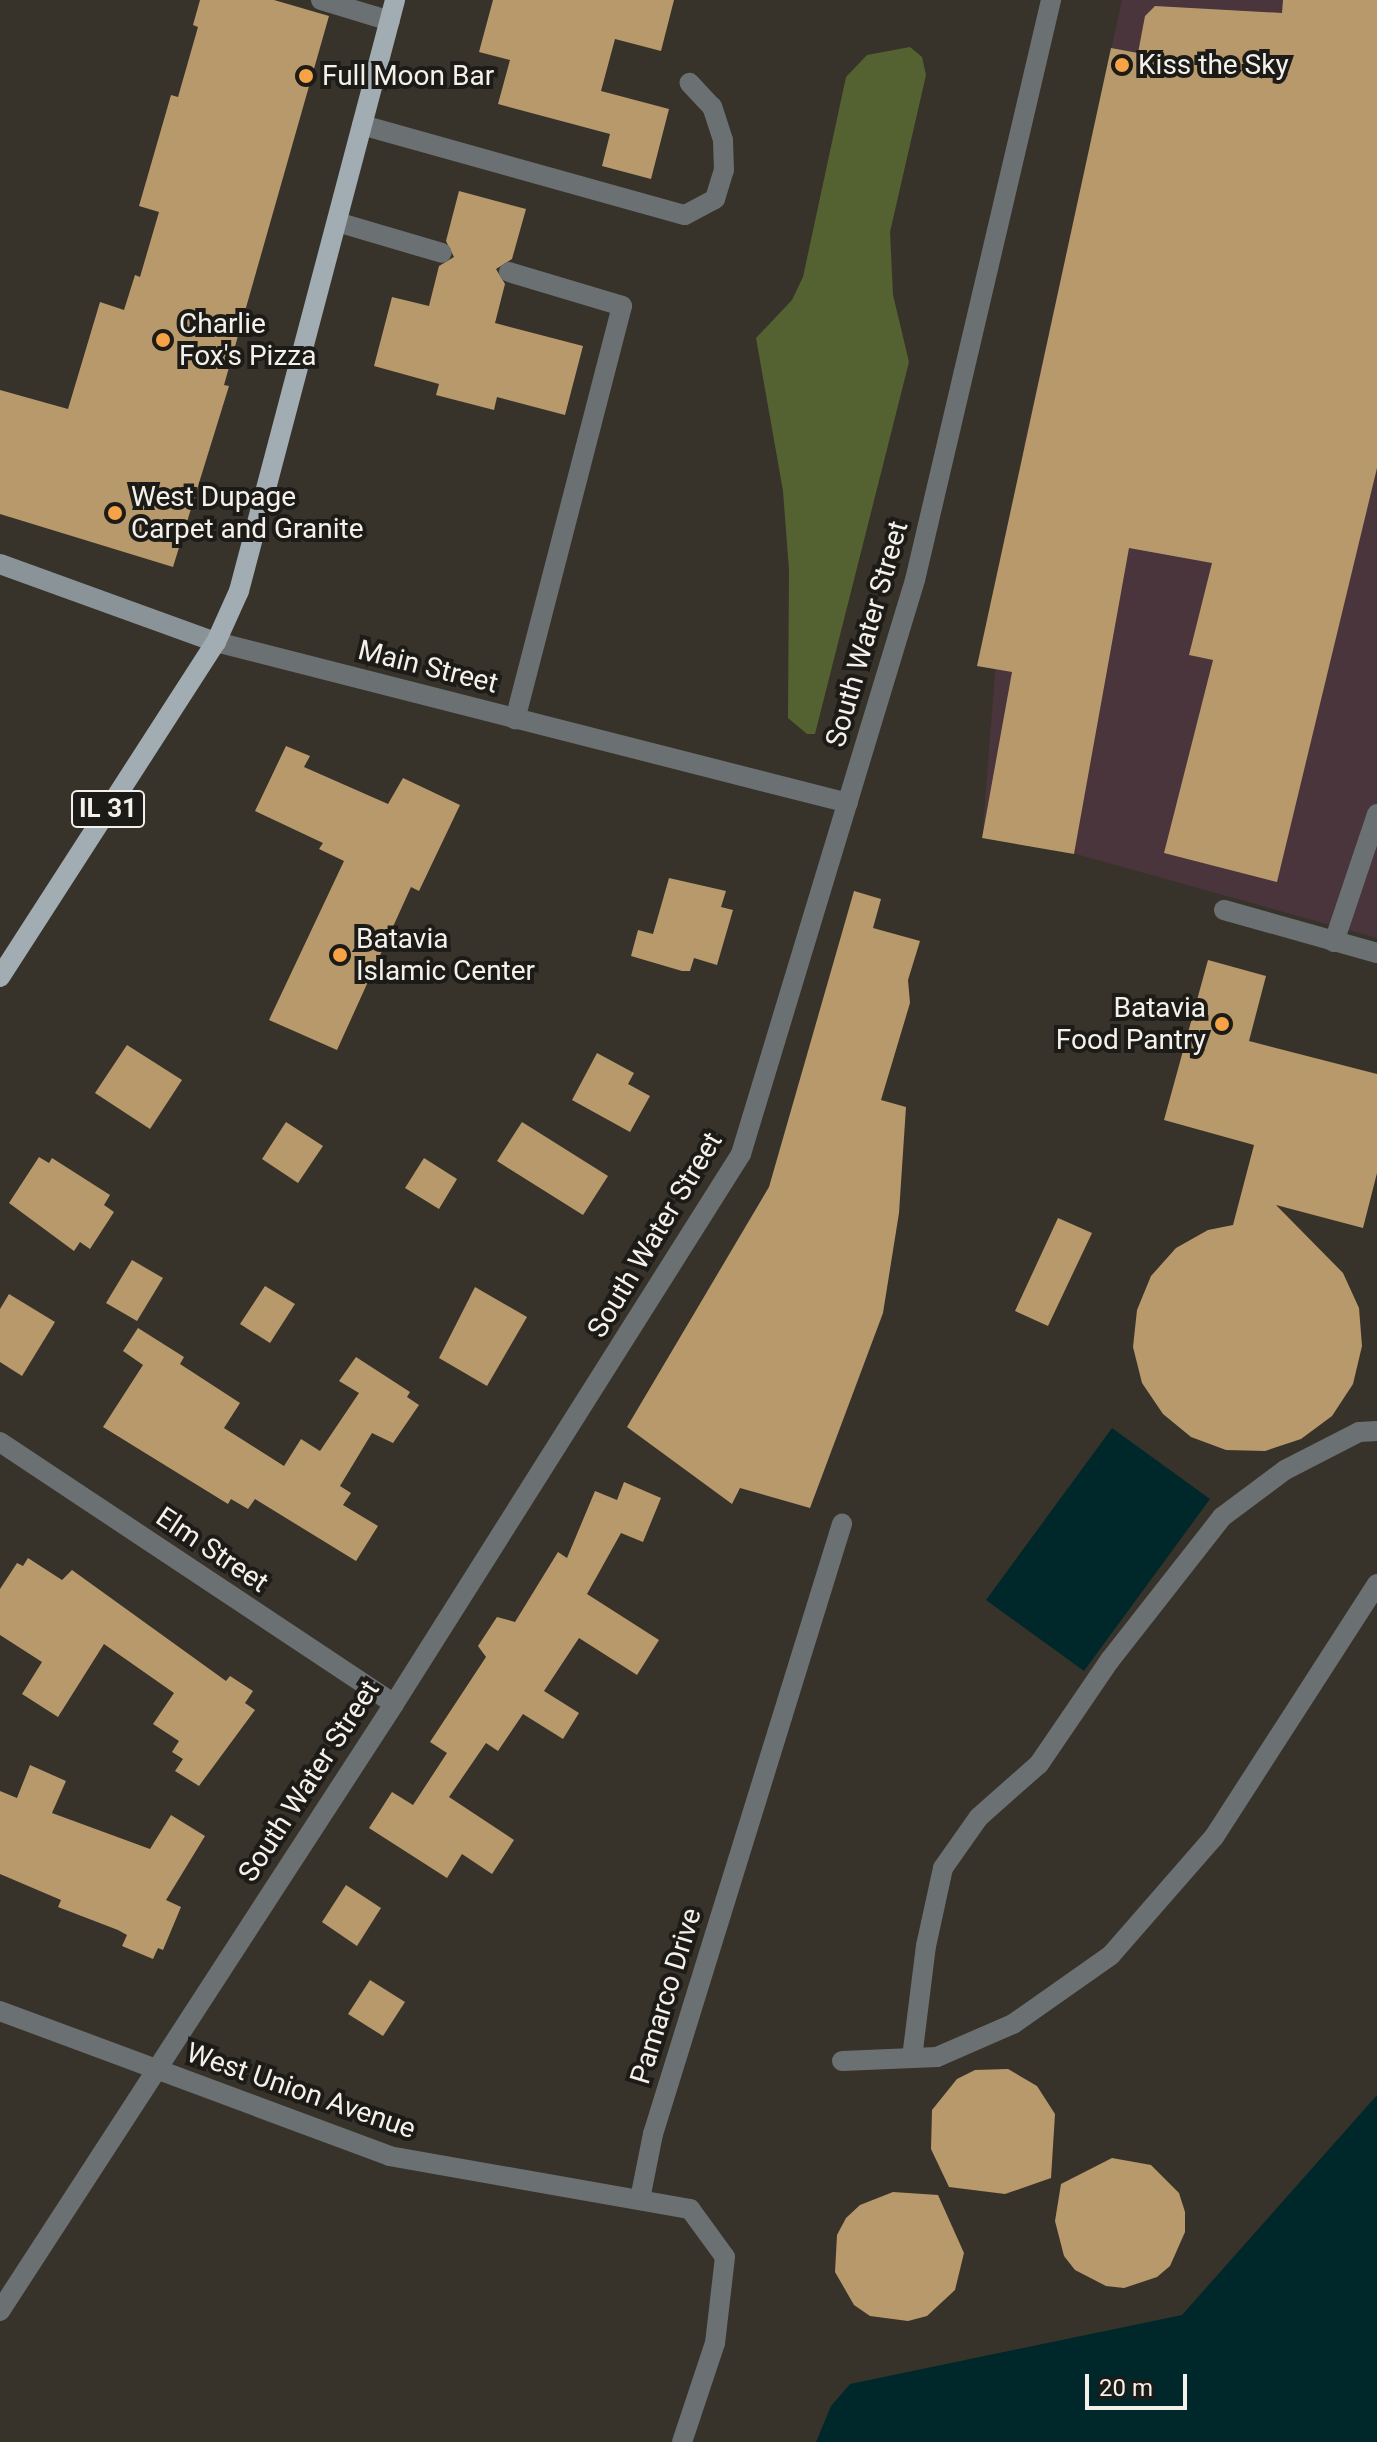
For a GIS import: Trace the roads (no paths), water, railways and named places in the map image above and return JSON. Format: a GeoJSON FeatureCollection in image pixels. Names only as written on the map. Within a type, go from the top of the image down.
{"type":"FeatureCollection","features":[{"type":"Feature","properties":{"kind":"main road","name":"IL 31"},"geometry":{"type":"LineString","coordinates":[[0,977],[216,642],[239,591],[395,0]]}},
{"type":"Feature","properties":{"kind":"main road","name":"Main Street"},"geometry":{"type":"LineString","coordinates":[[0,564],[216,642]]}},
{"type":"Feature","properties":{"kind":"street"},"geometry":{"type":"LineString","coordinates":[[321,0],[390,21]]}},
{"type":"Feature","properties":{"kind":"street","name":"South Water Street"},"geometry":{"type":"LineString","coordinates":[[0,2311],[394,1704],[741,1154],[915,580],[1051,0]]}},
{"type":"Feature","properties":{"kind":"street"},"geometry":{"type":"LineString","coordinates":[[362,125],[685,215],[715,199],[724,170],[723,140],[712,107],[690,83]]}},
{"type":"Feature","properties":{"kind":"street"},"geometry":{"type":"LineString","coordinates":[[337,222],[442,253]]}},
{"type":"Feature","properties":{"kind":"street"},"geometry":{"type":"LineString","coordinates":[[509,272],[622,306],[515,719]]}},
{"type":"Feature","properties":{"kind":"street","name":"Main Street"},"geometry":{"type":"LineString","coordinates":[[216,642],[848,803]]}},
{"type":"Feature","properties":{"kind":"street"},"geometry":{"type":"LineString","coordinates":[[1334,942],[1377,814]]}},
{"type":"Feature","properties":{"kind":"street"},"geometry":{"type":"LineString","coordinates":[[1224,910],[1377,953]]}},
{"type":"Feature","properties":{"kind":"street"},"geometry":{"type":"LineString","coordinates":[[912,2058],[926,1946],[943,1868],[979,1817],[1039,1764],[1110,1660],[1222,1517],[1285,1470],[1359,1432],[1377,1431]]}},
{"type":"Feature","properties":{"kind":"street","name":"Elm Street"},"geometry":{"type":"LineString","coordinates":[[0,1442],[394,1704]]}},
{"type":"Feature","properties":{"kind":"street","name":"Pamarco Drive"},"geometry":{"type":"LineString","coordinates":[[640,2199],[653,2134],[842,1524]]}},
{"type":"Feature","properties":{"kind":"street"},"geometry":{"type":"LineString","coordinates":[[842,2061],[937,2057],[1013,2024],[1111,1955],[1214,1837],[1377,1584]]}},
{"type":"Feature","properties":{"kind":"street","name":"West Union Avenue"},"geometry":{"type":"LineString","coordinates":[[0,2011],[389,2156],[640,2199]]}},
{"type":"Feature","properties":{"kind":"street"},"geometry":{"type":"LineString","coordinates":[[640,2199],[690,2209],[725,2257],[715,2343],[682,2442]]}},
{"type":"Feature","properties":{"kind":"water"},"geometry":{"type":"Polygon","coordinates":[[[1112,1428],[1210,1499],[1084,1671],[986,1600],[1112,1428]]]}},
{"type":"Feature","properties":{"kind":"water"},"geometry":{"type":"Polygon","coordinates":[[[1377,2095],[1377,2442],[816,2442],[831,2406],[850,2384],[1182,2315],[1377,2095]]]}},
{"type":"Feature","properties":{"kind":"place","name":"Kiss the Sky"},"geometry":{"type":"Point","coordinates":[1122,65]}},
{"type":"Feature","properties":{"kind":"place","name":"Full Moon Bar"},"geometry":{"type":"Point","coordinates":[306,76]}},
{"type":"Feature","properties":{"kind":"place","name":"Charlie Fox's Pizza"},"geometry":{"type":"Point","coordinates":[163,340]}},
{"type":"Feature","properties":{"kind":"place","name":"West Dupage Carpet and Granite"},"geometry":{"type":"Point","coordinates":[115,513]}},
{"type":"Feature","properties":{"kind":"place","name":"Batavia Islamic Center"},"geometry":{"type":"Point","coordinates":[340,955]}},
{"type":"Feature","properties":{"kind":"place","name":"Batavia Food Pantry"},"geometry":{"type":"Point","coordinates":[1222,1024]}}]}
